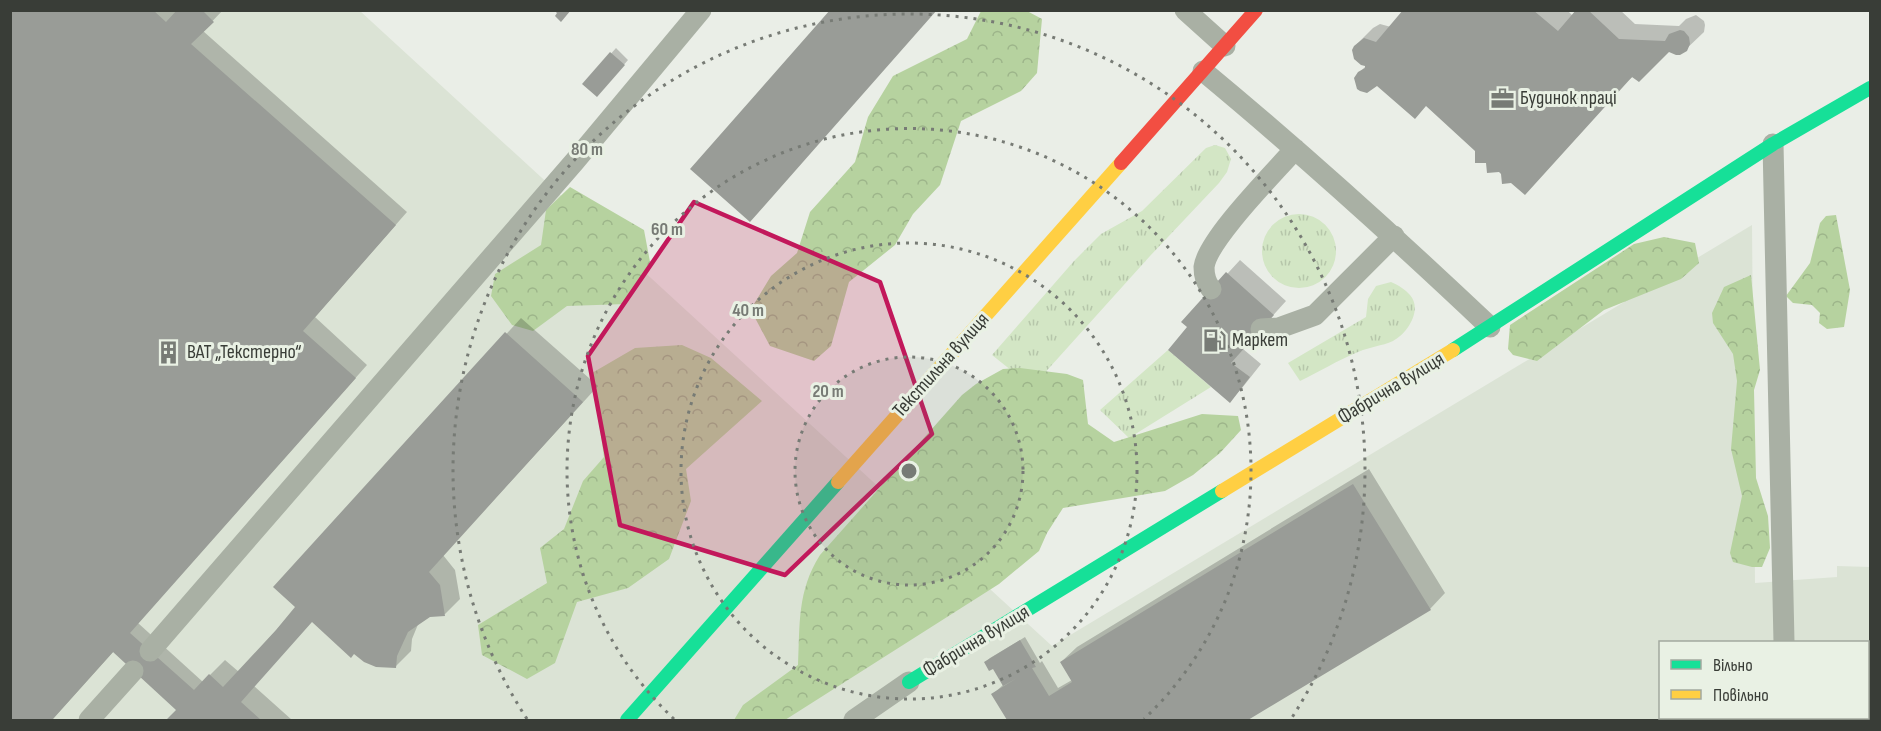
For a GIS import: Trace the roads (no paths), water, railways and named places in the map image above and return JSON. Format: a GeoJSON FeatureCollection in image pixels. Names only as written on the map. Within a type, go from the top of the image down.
{"type":"FeatureCollection","features":[{"type":"Feature","properties":{"kind":"street","name":"Текстильна вулиця"},"geometry":{"type":"LineString","coordinates":[[627,720],[1256,10]]}},
{"type":"Feature","properties":{"kind":"street","name":"Фабрична вулиця"},"geometry":{"type":"LineString","coordinates":[[909,682],[1490,327],[1773,144],[1870,88]]}},
{"type":"Feature","properties":{"kind":"lane"},"geometry":{"type":"LineString","coordinates":[[150,651],[569,168],[701,10]]}},
{"type":"Feature","properties":{"kind":"lane"},"geometry":{"type":"LineString","coordinates":[[1185,10],[1225,46]]}},
{"type":"Feature","properties":{"kind":"lane"},"geometry":{"type":"LineString","coordinates":[[1203,71],[1394,236],[1490,327]]}},
{"type":"Feature","properties":{"kind":"lane"},"geometry":{"type":"LineString","coordinates":[[1773,144],[1784,641]]}},
{"type":"Feature","properties":{"kind":"lane"},"geometry":{"type":"LineString","coordinates":[[1211,289],[1206,282],[1204,266],[1213,246],[1230,223],[1295,149]]}},
{"type":"Feature","properties":{"kind":"lane"},"geometry":{"type":"LineString","coordinates":[[1261,329],[1279,328],[1315,315],[1394,236]]}},
{"type":"Feature","properties":{"kind":"lane"},"geometry":{"type":"LineString","coordinates":[[89,720],[133,671]]}},
{"type":"Feature","properties":{"kind":"lane"},"geometry":{"type":"LineString","coordinates":[[854,720],[909,682]]}},
{"type":"Feature","properties":{"kind":"place","name":"Будинок праці"},"geometry":{"type":"Point","coordinates":[1502,98]}},
{"type":"Feature","properties":{"kind":"place","name":"Маркет"},"geometry":{"type":"Point","coordinates":[1214,340]}},
{"type":"Feature","properties":{"kind":"place","name":"ВАТ „Текстерно“"},"geometry":{"type":"Point","coordinates":[169,352]}}]}
